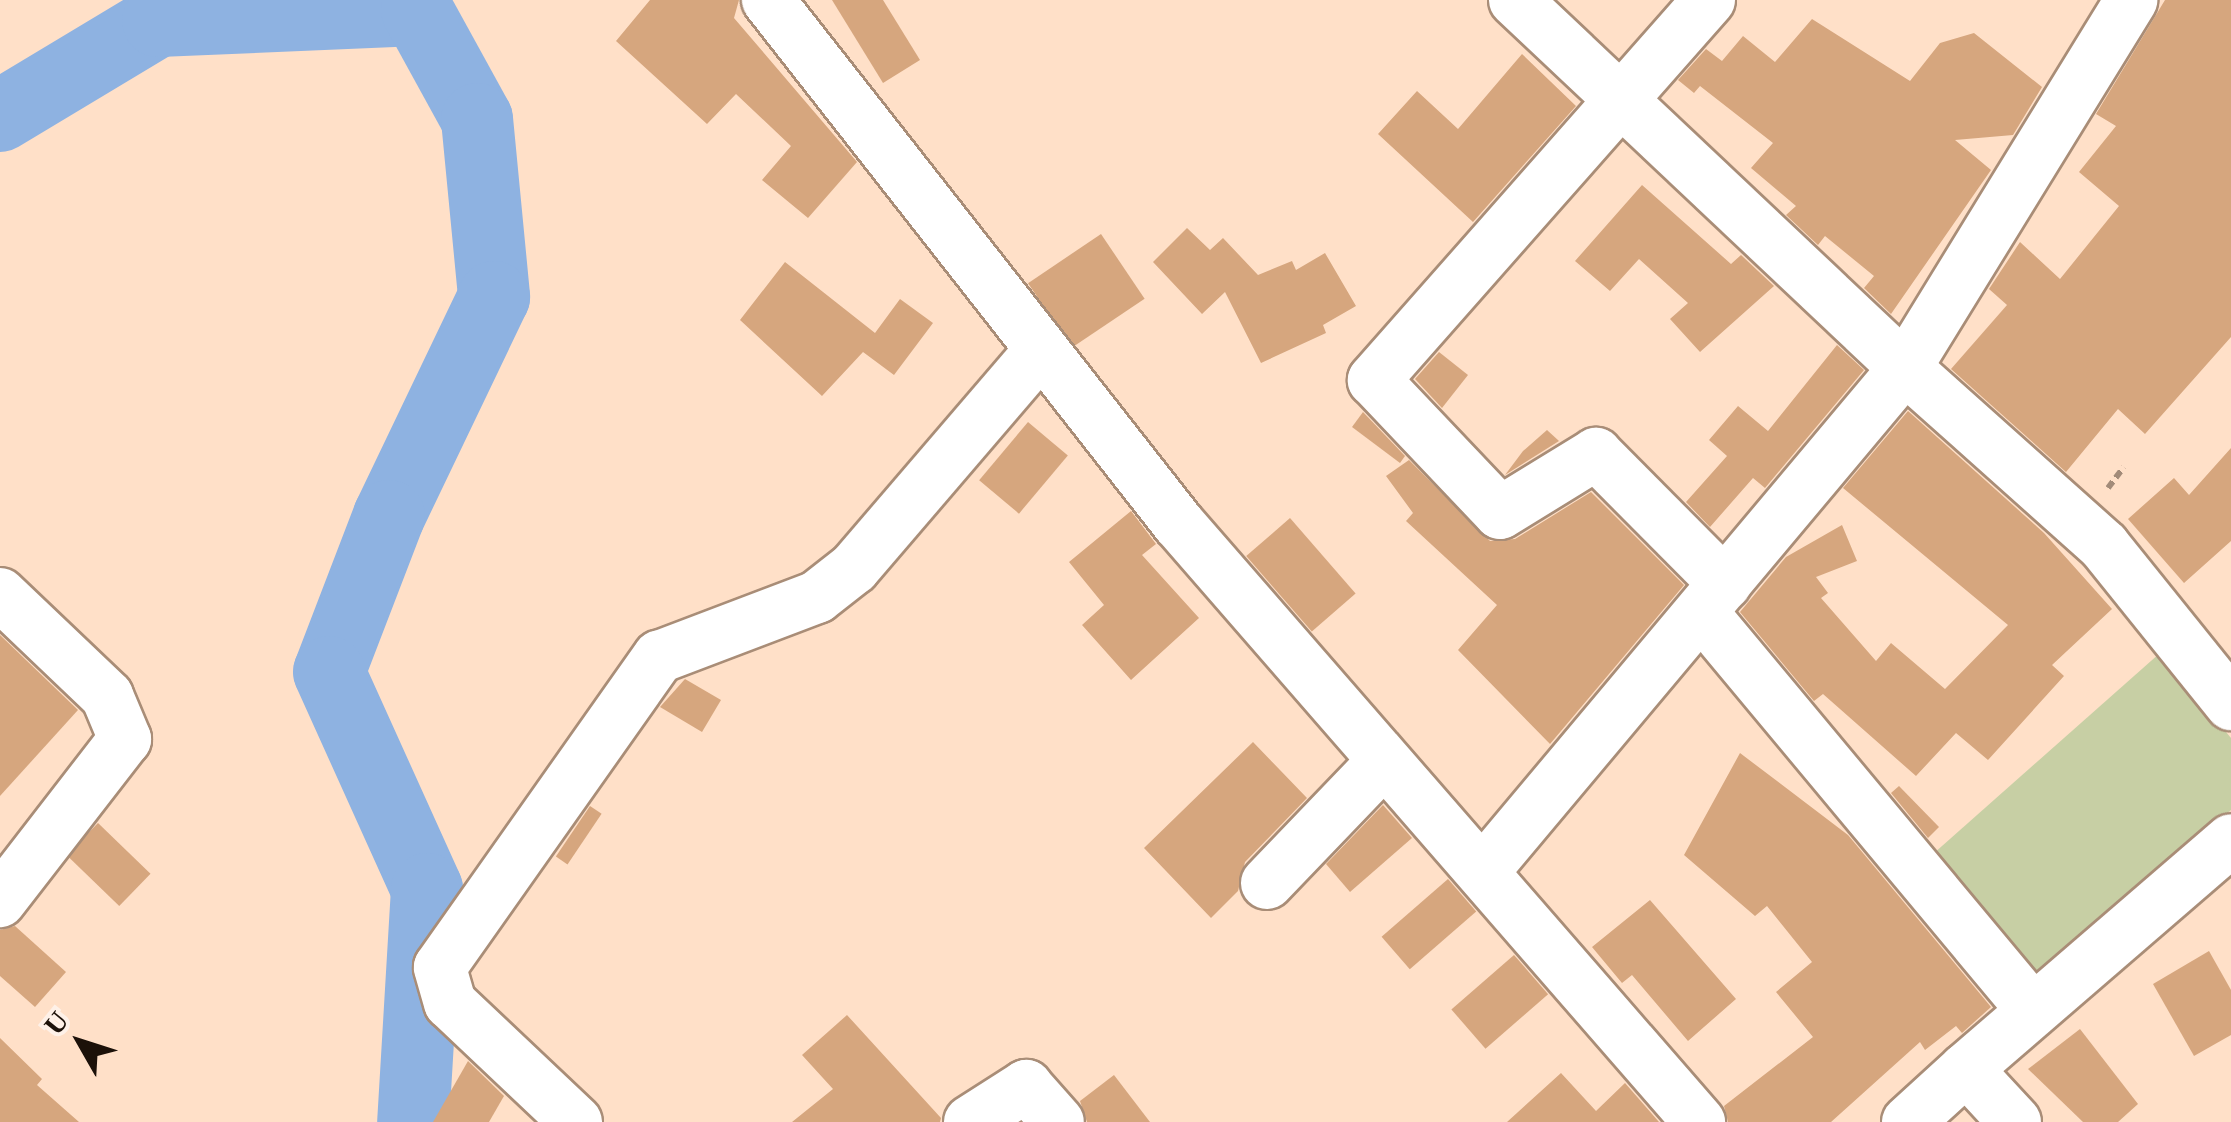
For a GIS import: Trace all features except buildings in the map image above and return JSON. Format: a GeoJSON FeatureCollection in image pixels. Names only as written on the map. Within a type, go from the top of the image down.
{"type":"FeatureCollection","features":[{"type":"Feature","properties":{"kind":"street"},"geometry":{"type":"LineString","coordinates":[[768,0],[1041,350],[1384,762],[1484,870],[1698,1122]]}},
{"type":"Feature","properties":{"kind":"street"},"geometry":{"type":"LineString","coordinates":[[1514,0],[1906,368],[2104,546],[2231,704]]}},
{"type":"Feature","properties":{"kind":"street"},"geometry":{"type":"LineString","coordinates":[[1709,0],[1624,105],[1374,380],[1500,513],[1596,454],[1714,599],[2031,1008]]}},
{"type":"Feature","properties":{"kind":"street"},"geometry":{"type":"LineString","coordinates":[[1484,870],[1906,368],[2113,8]]}},
{"type":"Feature","properties":{"kind":"street"},"geometry":{"type":"LineString","coordinates":[[576,1122],[450,1003],[440,968],[659,657],[817,597],[954,460],[1041,350]]}},
{"type":"Feature","properties":{"kind":"street"},"geometry":{"type":"LineString","coordinates":[[0,594],[107,696],[124,739],[88,798],[0,901]]}},
{"type":"Feature","properties":{"kind":"street"},"geometry":{"type":"LineString","coordinates":[[1267,883],[1384,762]]}},
{"type":"Feature","properties":{"kind":"street"},"geometry":{"type":"LineString","coordinates":[[1908,1122],[2031,1008],[2231,840]]}},
{"type":"Feature","properties":{"kind":"street"},"geometry":{"type":"LineString","coordinates":[[1966,1069],[2015,1122]]}},
{"type":"Feature","properties":{"kind":"street"},"geometry":{"type":"LineString","coordinates":[[970,1122],[1026,1086],[1058,1122]]}},
{"type":"Feature","properties":{"kind":"green space"},"geometry":{"type":"Polygon","coordinates":[[[2160,653],[2231,738],[2231,810],[2032,980],[1933,854],[2160,653]]]}},
{"type":"Feature","properties":{"kind":"waterway"},"geometry":{"type":"LineString","coordinates":[[0,116],[158,21],[417,10],[477,119],[494,297],[389,516],[329,672],[427,889],[413,1122]]}}]}
